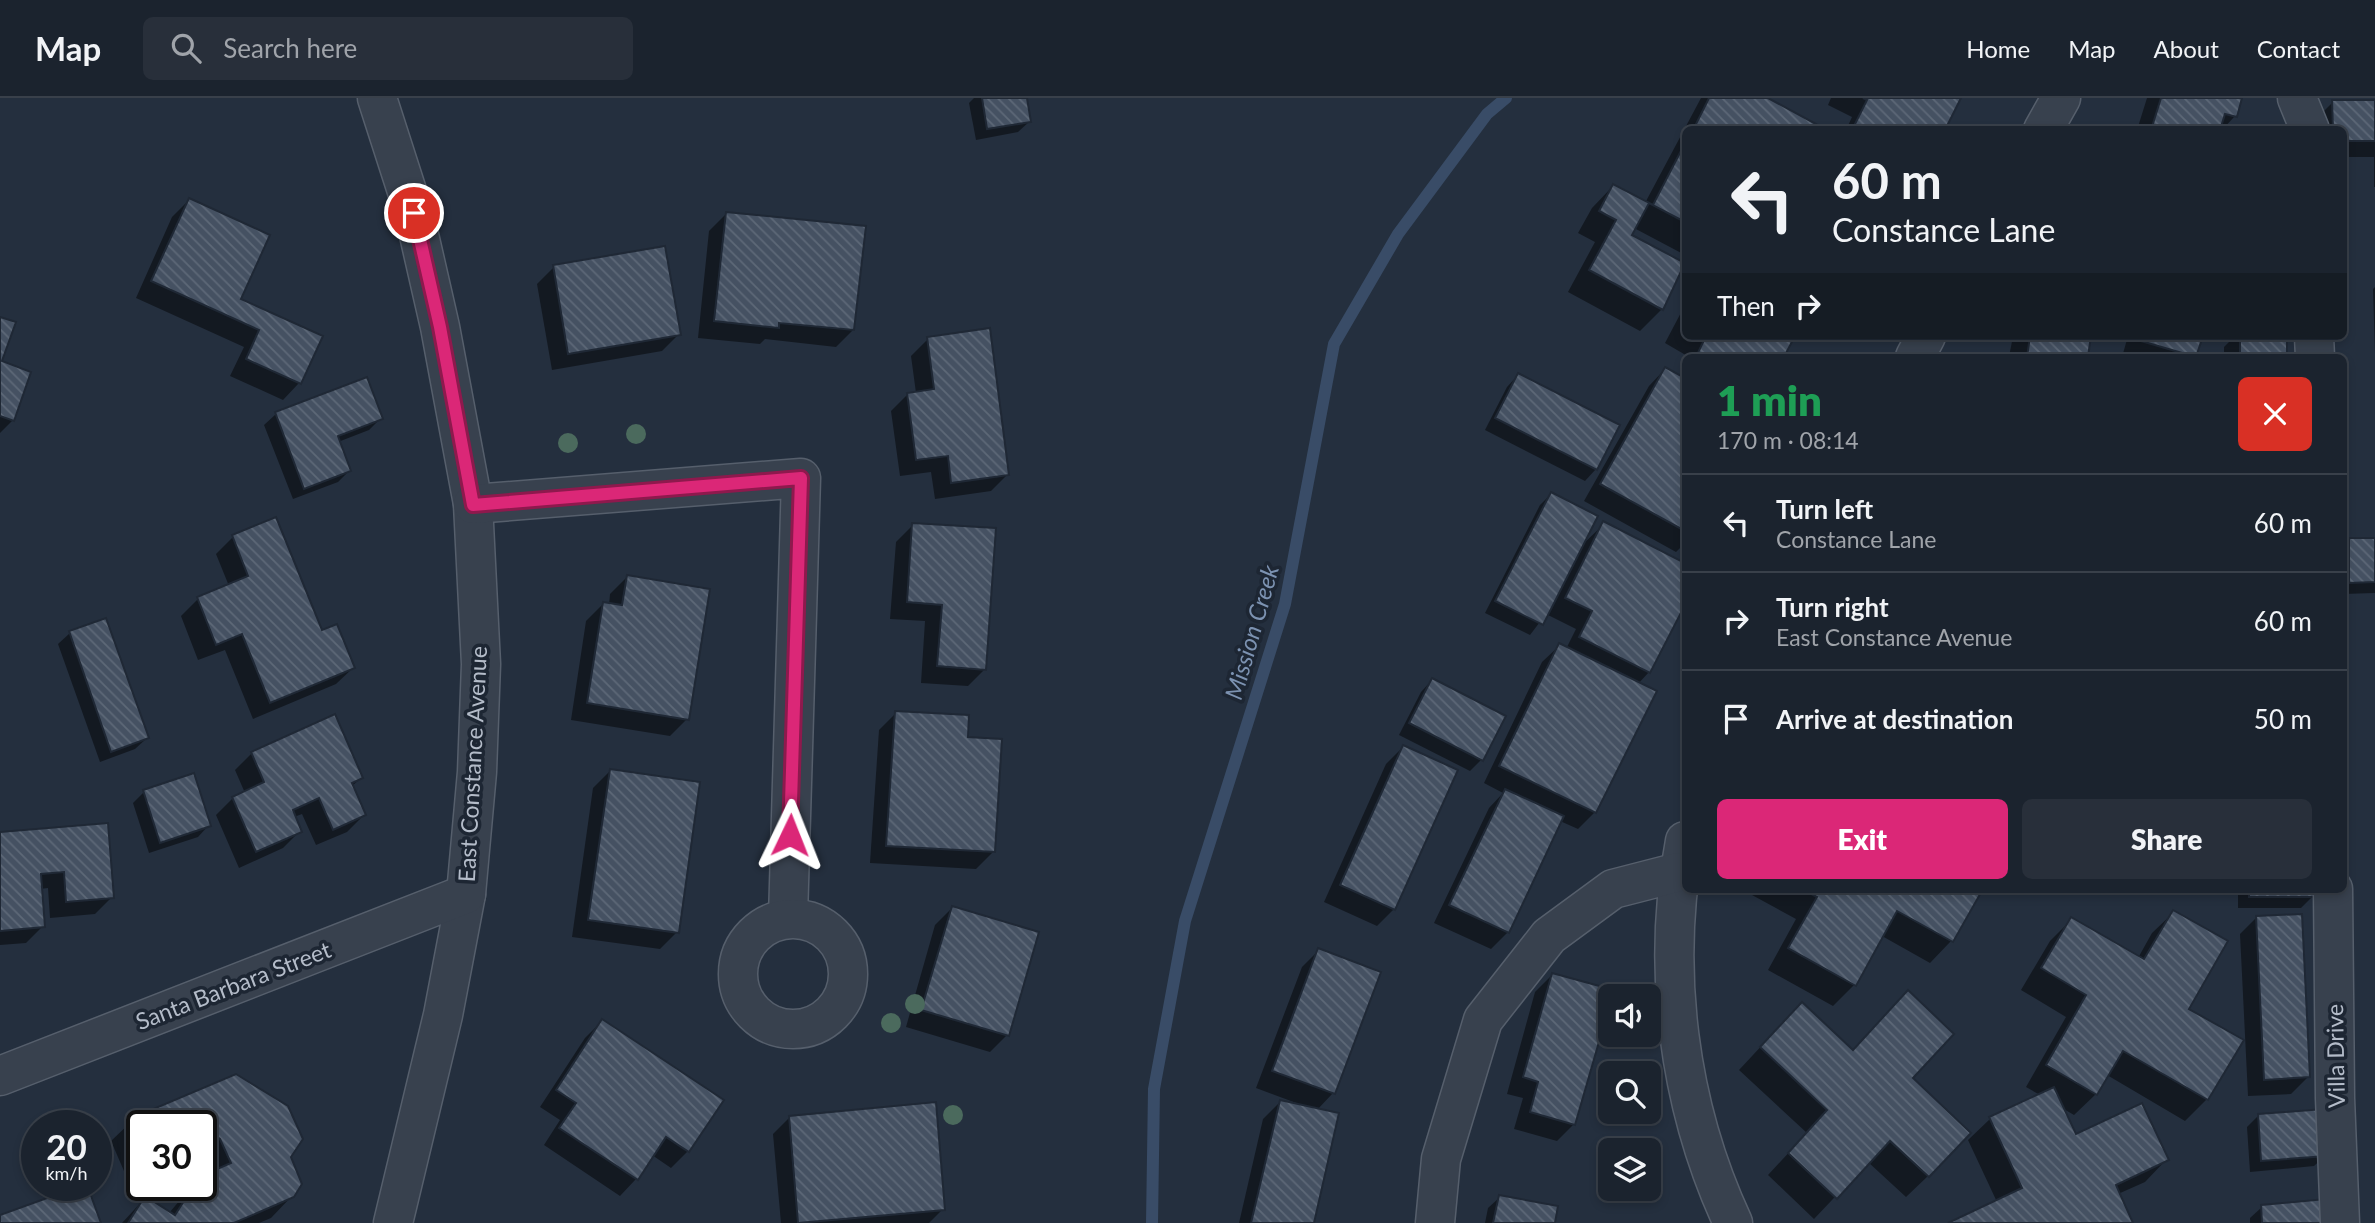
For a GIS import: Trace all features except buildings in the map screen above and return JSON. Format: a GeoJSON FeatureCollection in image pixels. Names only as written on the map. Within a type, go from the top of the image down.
{"type":"FeatureCollection","features":[{"type":"Feature","properties":{"kind":"street","name":"East Constance Avenue"},"geometry":{"type":"LineString","coordinates":[[377,98],[414,213],[432,289],[473,505],[481,664],[477,772],[466,894],[443,1015],[393,1223]]}},
{"type":"Feature","properties":{"kind":"street"},"geometry":{"type":"LineString","coordinates":[[2045,126],[2061,98]]}},
{"type":"Feature","properties":{"kind":"street"},"geometry":{"type":"LineString","coordinates":[[2297,98],[2308,126]]}},
{"type":"Feature","properties":{"kind":"street"},"geometry":{"type":"LineString","coordinates":[[473,505],[801,478],[788,918]]}},
{"type":"Feature","properties":{"kind":"street"},"geometry":{"type":"LineString","coordinates":[[1435,1223],[1441,1158],[1483,1020],[1549,936],[1612,889],[1682,857],[1674,951],[1680,1041],[1693,1108],[1721,1195],[1733,1223]]}},
{"type":"Feature","properties":{"kind":"street","name":"Villa Drive"},"geometry":{"type":"LineString","coordinates":[[2333,893],[2335,1098],[2340,1223]]}},
{"type":"Feature","properties":{"kind":"street","name":"Santa Barbara Street"},"geometry":{"type":"LineString","coordinates":[[0,1076],[466,894]]}},
{"type":"Feature","properties":{"kind":"waterway","name":"Mission Creek"},"geometry":{"type":"LineString","coordinates":[[1152,1223],[1154,1089],[1185,921],[1285,604],[1334,344],[1398,234],[1487,114],[1506,98]]}},
{"type":"Feature","properties":{"kind":"route"},"geometry":{"type":"LineString","coordinates":[[414,213],[440,327],[473,505],[534,497],[801,478],[790,835]]}}]}
